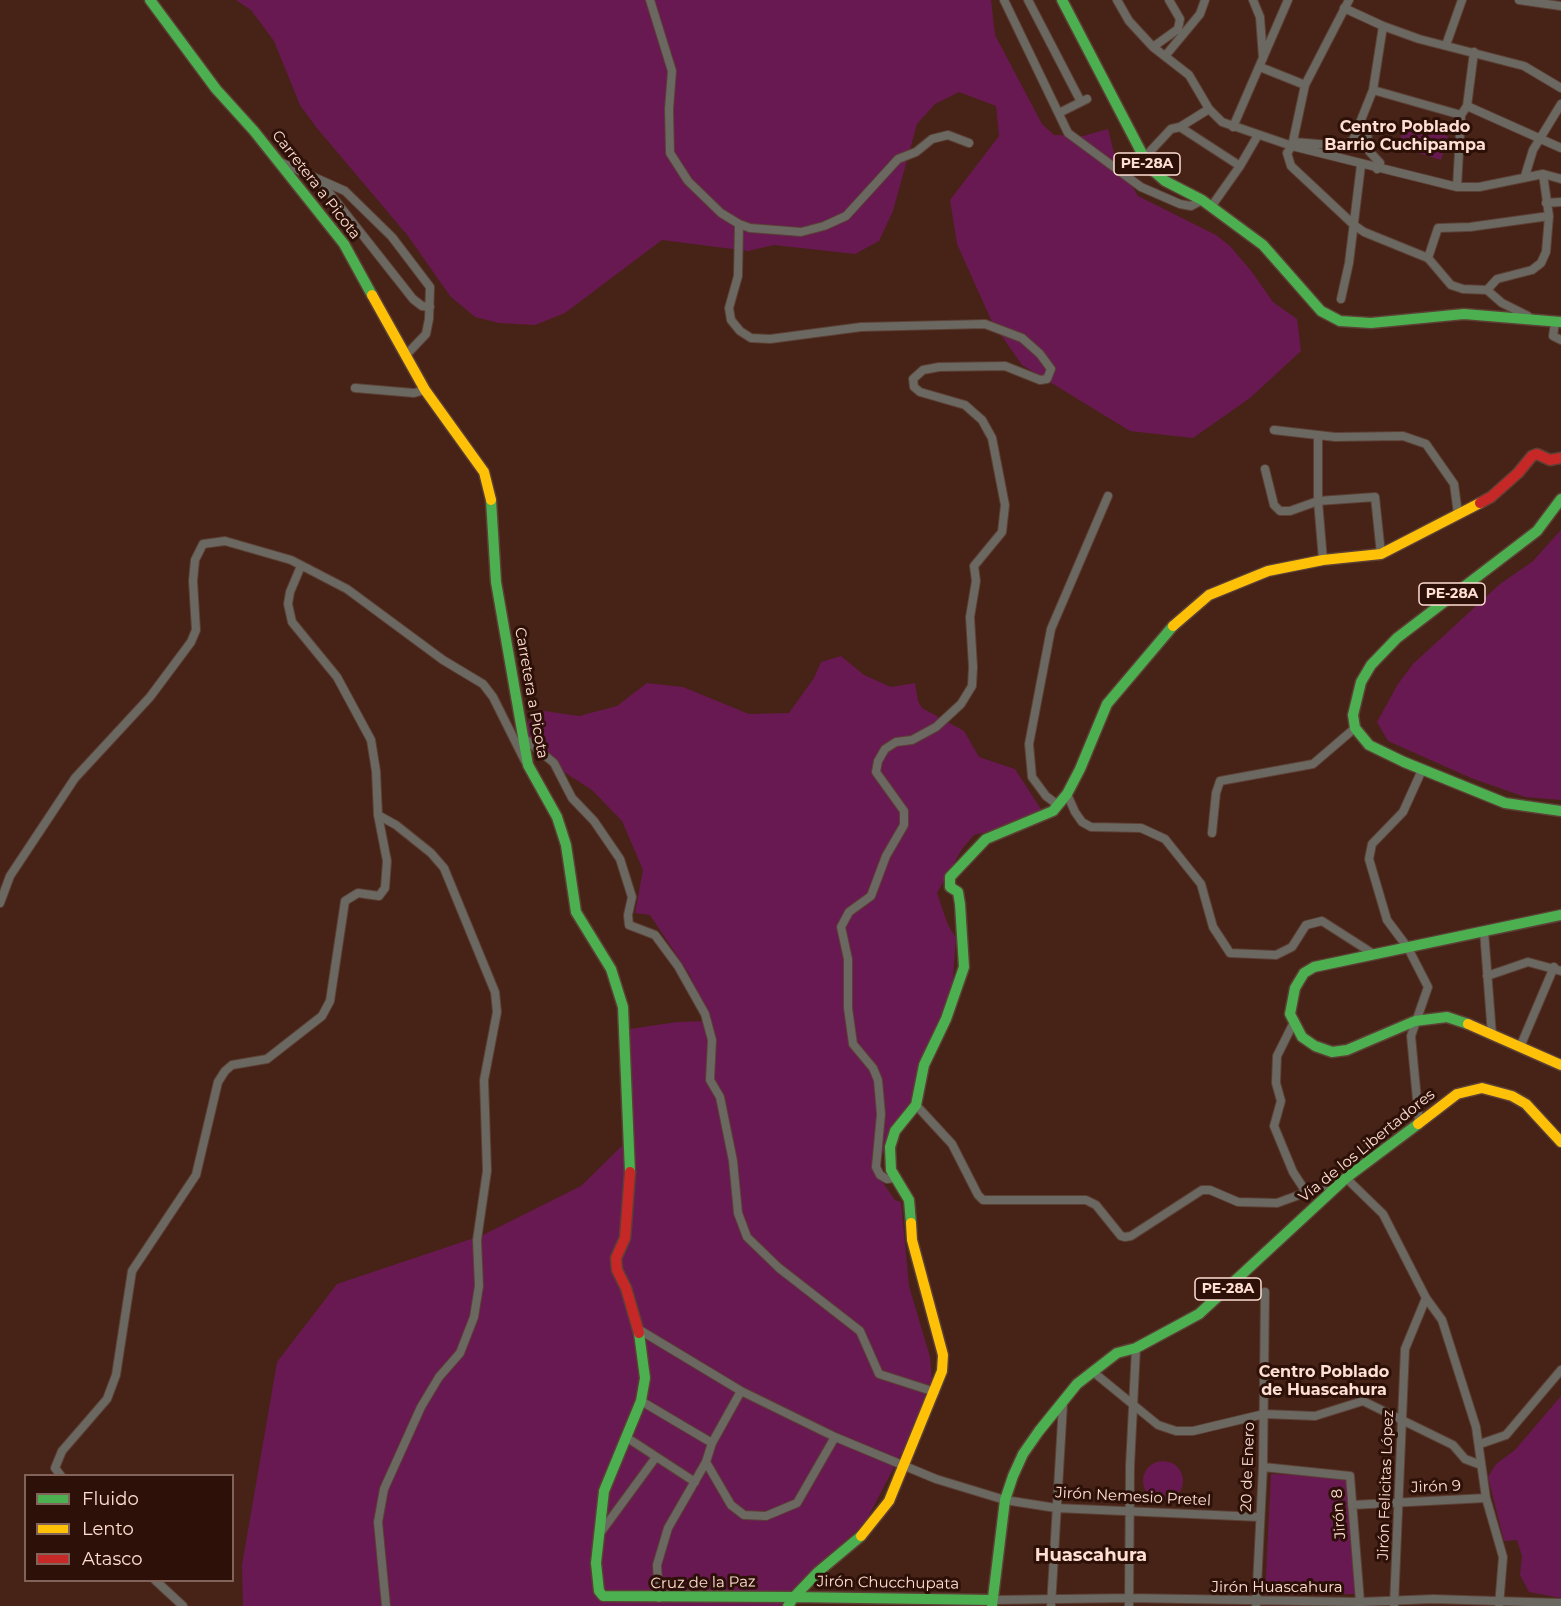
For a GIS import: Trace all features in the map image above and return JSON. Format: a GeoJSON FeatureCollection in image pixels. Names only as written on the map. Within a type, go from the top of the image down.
{"type":"FeatureCollection","features":[{"type":"Feature","properties":{"kind":"main road","name":"Carretera a Picota"},"geometry":{"type":"LineString","coordinates":[[150,0],[216,89],[278,161],[344,244],[425,390],[484,472],[488,487],[496,582],[528,765],[556,818],[567,845],[576,912],[610,969],[623,1007],[631,1186],[625,1238],[616,1258],[617,1270],[626,1288],[638,1329],[645,1378],[641,1401],[604,1491],[596,1563],[599,1591],[603,1596],[613,1598]]}},
{"type":"Feature","properties":{"kind":"main road","name":"PE-28A"},"geometry":{"type":"LineString","coordinates":[[1062,0],[1143,159],[1165,181],[1207,203],[1263,245],[1321,311],[1340,321],[1371,323],[1464,314],[1558,322]]}},
{"type":"Feature","properties":{"kind":"main road"},"geometry":{"type":"LineString","coordinates":[[791,1601],[876,1520],[890,1501],[942,1371],[943,1355],[912,1240],[909,1200],[905,1189],[891,1170],[890,1148],[896,1131],[916,1105],[924,1065],[946,1019],[964,967],[960,904],[958,892],[950,887],[950,877],[986,839],[1041,818],[1058,805],[1067,794],[1107,704],[1165,633],[1209,595],[1268,571],[1323,560],[1381,555],[1506,486],[1532,456],[1538,454],[1550,460],[1561,458]]}},
{"type":"Feature","properties":{"kind":"main road","name":"PE-28A"},"geometry":{"type":"LineString","coordinates":[[1355,728],[1355,699],[1371,665],[1397,638],[1537,531],[1561,499]]}},
{"type":"Feature","properties":{"kind":"main road"},"geometry":{"type":"LineString","coordinates":[[1355,728],[1369,745],[1422,770],[1504,803],[1561,811]]}},
{"type":"Feature","properties":{"kind":"main road"},"geometry":{"type":"LineString","coordinates":[[1561,915],[1408,948],[1372,953],[1309,969],[1293,995],[1290,1014],[1293,1024],[1308,1042],[1332,1052],[1347,1050],[1415,1021],[1448,1017],[1561,1065]]}},
{"type":"Feature","properties":{"kind":"main road","name":"Vía de los Libertadores"},"geometry":{"type":"LineString","coordinates":[[992,1603],[1005,1500],[1023,1454],[1064,1400],[1092,1371],[1117,1353],[1137,1348],[1199,1314],[1346,1178],[1419,1121],[1458,1094],[1482,1088],[1512,1096],[1526,1104],[1561,1142]]}},
{"type":"Feature","properties":{"kind":"main road","name":"Cruz de la Paz"},"geometry":{"type":"LineString","coordinates":[[613,1598],[791,1601]]}},
{"type":"Feature","properties":{"kind":"main road","name":"Jirón Chucchupata"},"geometry":{"type":"LineString","coordinates":[[791,1601],[992,1603]]}},
{"type":"Feature","properties":{"kind":"street"},"geometry":{"type":"LineString","coordinates":[[650,0],[672,71],[669,109],[670,153],[688,181],[721,213],[739,224],[750,228],[801,232],[824,226],[846,216],[898,159],[916,152],[932,139],[948,135],[969,143]]}},
{"type":"Feature","properties":{"kind":"street"},"geometry":{"type":"LineString","coordinates":[[1004,0],[1068,134],[1141,187],[1180,204],[1191,206],[1207,203],[1240,166],[1258,135]]}},
{"type":"Feature","properties":{"kind":"street"},"geometry":{"type":"LineString","coordinates":[[1028,0],[1084,100],[1059,113]]}},
{"type":"Feature","properties":{"kind":"street"},"geometry":{"type":"LineString","coordinates":[[1117,0],[1129,21],[1153,47],[1189,75],[1209,109],[1222,122],[1233,127],[1361,165],[1457,187],[1479,187],[1543,174],[1561,179]]}},
{"type":"Feature","properties":{"kind":"street"},"geometry":{"type":"LineString","coordinates":[[1153,47],[1179,29],[1180,19],[1169,0]]}},
{"type":"Feature","properties":{"kind":"street"},"geometry":{"type":"LineString","coordinates":[[1166,55],[1200,14],[1204,0]]}},
{"type":"Feature","properties":{"kind":"street"},"geometry":{"type":"LineString","coordinates":[[1253,0],[1260,17],[1262,63]]}},
{"type":"Feature","properties":{"kind":"street"},"geometry":{"type":"LineString","coordinates":[[1233,127],[1288,0]]}},
{"type":"Feature","properties":{"kind":"street"},"geometry":{"type":"LineString","coordinates":[[1349,0],[1305,85],[1293,144],[1287,153],[1291,166],[1364,232],[1428,258],[1450,285],[1462,289],[1486,290],[1502,303],[1538,320]]}},
{"type":"Feature","properties":{"kind":"street"},"geometry":{"type":"LineString","coordinates":[[1446,45],[1462,0]]}},
{"type":"Feature","properties":{"kind":"street"},"geometry":{"type":"LineString","coordinates":[[1519,0],[1561,6]]}},
{"type":"Feature","properties":{"kind":"street"},"geometry":{"type":"LineString","coordinates":[[1344,8],[1383,26],[1524,66],[1561,88]]}},
{"type":"Feature","properties":{"kind":"street"},"geometry":{"type":"LineString","coordinates":[[1353,140],[1373,90],[1383,26]]}},
{"type":"Feature","properties":{"kind":"street"},"geometry":{"type":"LineString","coordinates":[[1457,187],[1461,115],[1467,106],[1474,52]]}},
{"type":"Feature","properties":{"kind":"street"},"geometry":{"type":"LineString","coordinates":[[1262,63],[1305,85]]}},
{"type":"Feature","properties":{"kind":"street"},"geometry":{"type":"LineString","coordinates":[[1373,90],[1461,115]]}},
{"type":"Feature","properties":{"kind":"street"},"geometry":{"type":"LineString","coordinates":[[1525,176],[1540,139],[1561,104]]}},
{"type":"Feature","properties":{"kind":"street"},"geometry":{"type":"LineString","coordinates":[[1467,106],[1561,148]]}},
{"type":"Feature","properties":{"kind":"street"},"geometry":{"type":"LineString","coordinates":[[1143,159],[1171,129],[1180,127],[1209,109]]}},
{"type":"Feature","properties":{"kind":"street"},"geometry":{"type":"LineString","coordinates":[[1180,127],[1240,166]]}},
{"type":"Feature","properties":{"kind":"street"},"geometry":{"type":"LineString","coordinates":[[1293,144],[1347,145],[1367,131],[1369,151],[1380,163],[1377,169]]}},
{"type":"Feature","properties":{"kind":"street"},"geometry":{"type":"LineString","coordinates":[[278,161],[345,191],[392,237],[430,286],[426,334],[407,354]]}},
{"type":"Feature","properties":{"kind":"street"},"geometry":{"type":"LineString","coordinates":[[1341,299],[1354,225],[1361,165]]}},
{"type":"Feature","properties":{"kind":"street"},"geometry":{"type":"LineString","coordinates":[[1486,290],[1497,279],[1532,270],[1541,263],[1546,252],[1549,216],[1543,174]]}},
{"type":"Feature","properties":{"kind":"street"},"geometry":{"type":"LineString","coordinates":[[319,180],[413,299],[422,306],[430,307]]}},
{"type":"Feature","properties":{"kind":"street"},"geometry":{"type":"LineString","coordinates":[[1546,203],[1561,202]]}},
{"type":"Feature","properties":{"kind":"street"},"geometry":{"type":"LineString","coordinates":[[1428,258],[1438,228],[1470,227],[1549,216]]}},
{"type":"Feature","properties":{"kind":"street"},"geometry":{"type":"LineString","coordinates":[[739,224],[738,276],[729,308],[731,320],[740,331],[751,338],[770,339],[861,327],[985,324],[1022,338],[1048,362],[1051,369],[1047,379],[1040,380],[1005,366],[939,367],[923,370],[913,379],[914,387],[920,392],[965,405],[982,420],[992,438],[1005,505],[1002,532],[974,566],[976,581],[970,617],[974,667],[972,686],[961,704],[936,727],[912,740],[896,742],[885,749],[878,761],[876,772],[904,811],[904,825],[886,856],[871,896],[849,912],[841,927],[848,958],[848,1008],[853,1044],[873,1068],[878,1080],[881,1114],[876,1167],[880,1175],[887,1179],[895,1178]]}},
{"type":"Feature","properties":{"kind":"street"},"geometry":{"type":"LineString","coordinates":[[1558,322],[1553,336],[1561,340]]}},
{"type":"Feature","properties":{"kind":"street"},"geometry":{"type":"LineString","coordinates":[[356,388],[414,393],[425,390]]}},
{"type":"Feature","properties":{"kind":"street"},"geometry":{"type":"LineString","coordinates":[[1274,430],[1318,435],[1404,436],[1426,444],[1454,484],[1458,514]]}},
{"type":"Feature","properties":{"kind":"street"},"geometry":{"type":"LineString","coordinates":[[1318,435],[1318,501],[1323,560]]}},
{"type":"Feature","properties":{"kind":"street"},"geometry":{"type":"LineString","coordinates":[[1265,469],[1276,509],[1290,511],[1318,501],[1375,496],[1381,555]]}},
{"type":"Feature","properties":{"kind":"street"},"geometry":{"type":"LineString","coordinates":[[1058,805],[1046,796],[1032,777],[1029,744],[1051,628],[1108,496]]}},
{"type":"Feature","properties":{"kind":"street"},"geometry":{"type":"LineString","coordinates":[[0,903],[10,876],[75,778],[150,697],[191,642],[196,630],[193,581],[195,560],[203,544],[225,541],[291,560],[347,589],[443,660],[483,684],[493,697],[516,748],[528,765]]}},
{"type":"Feature","properties":{"kind":"street"},"geometry":{"type":"LineString","coordinates":[[60,1474],[55,1468],[62,1451],[107,1399],[116,1375],[132,1271],[196,1175],[218,1082],[232,1065],[267,1059],[322,1016],[330,1002],[345,901],[358,893],[375,897],[383,893],[387,861],[378,815],[376,771],[371,740],[337,677],[292,622],[288,604],[290,592],[301,566]]}},
{"type":"Feature","properties":{"kind":"street"},"geometry":{"type":"LineString","coordinates":[[1212,833],[1216,793],[1220,781],[1313,764],[1355,728]]}},
{"type":"Feature","properties":{"kind":"street"},"geometry":{"type":"LineString","coordinates":[[523,737],[554,763],[572,798],[594,821],[620,859],[632,897],[628,915],[629,925],[656,935],[702,1006],[712,1040],[710,1080],[720,1097],[733,1161],[738,1213],[747,1237],[779,1268],[860,1331],[879,1374],[935,1392]]}},
{"type":"Feature","properties":{"kind":"street"},"geometry":{"type":"LineString","coordinates":[[1419,1121],[1411,1059],[1411,1036],[1428,987],[1408,948],[1387,920],[1369,859],[1376,838],[1403,812],[1422,770]]}},
{"type":"Feature","properties":{"kind":"street"},"geometry":{"type":"LineString","coordinates":[[1067,794],[1082,822],[1091,827],[1141,828],[1165,838],[1201,884],[1214,927],[1230,953],[1276,955],[1292,946],[1306,926],[1322,921],[1372,953]]}},
{"type":"Feature","properties":{"kind":"street"},"geometry":{"type":"LineString","coordinates":[[378,815],[396,825],[431,853],[444,868],[495,993],[497,1011],[484,1080],[487,1171],[477,1240],[479,1286],[474,1317],[460,1353],[439,1377],[421,1407],[384,1490],[378,1522],[386,1606]]}},
{"type":"Feature","properties":{"kind":"street"},"geometry":{"type":"LineString","coordinates":[[1484,931],[1492,1035]]}},
{"type":"Feature","properties":{"kind":"street"},"geometry":{"type":"LineString","coordinates":[[1487,976],[1528,962],[1557,969],[1520,1047]]}},
{"type":"Feature","properties":{"kind":"street"},"geometry":{"type":"LineString","coordinates":[[1293,1024],[1277,1056],[1276,1083],[1281,1101],[1274,1126],[1293,1173],[1306,1192]]}},
{"type":"Feature","properties":{"kind":"street"},"geometry":{"type":"LineString","coordinates":[[916,1105],[952,1144],[980,1198],[990,1201],[1090,1201],[1121,1236],[1131,1236],[1202,1190],[1207,1189],[1238,1202],[1277,1203],[1346,1178],[1383,1214],[1425,1298],[1442,1320],[1480,1444],[1486,1498],[1503,1557],[1499,1604]]}},
{"type":"Feature","properties":{"kind":"street","name":"20 de Enero"},"geometry":{"type":"LineString","coordinates":[[1256,1604],[1263,1467],[1266,1292]]}},
{"type":"Feature","properties":{"kind":"street","name":"Jirón Felicitas López"},"geometry":{"type":"LineString","coordinates":[[1394,1604],[1405,1349],[1425,1298]]}},
{"type":"Feature","properties":{"kind":"street","name":"Jirón Nemesio Pretel"},"geometry":{"type":"LineString","coordinates":[[638,1329],[741,1391],[835,1437],[936,1479],[1005,1500],[1056,1508],[1259,1517]]}},
{"type":"Feature","properties":{"kind":"street"},"geometry":{"type":"LineString","coordinates":[[1129,1602],[1130,1512],[1137,1348]]}},
{"type":"Feature","properties":{"kind":"street"},"geometry":{"type":"LineString","coordinates":[[1480,1444],[1506,1435],[1561,1370]]}},
{"type":"Feature","properties":{"kind":"street"},"geometry":{"type":"LineString","coordinates":[[1092,1371],[1158,1425],[1176,1431],[1193,1431],[1264,1414],[1315,1416],[1363,1401],[1453,1446],[1465,1459],[1481,1466]]}},
{"type":"Feature","properties":{"kind":"street"},"geometry":{"type":"LineString","coordinates":[[660,1598],[657,1566],[668,1528],[706,1462],[712,1443],[741,1391]]}},
{"type":"Feature","properties":{"kind":"street"},"geometry":{"type":"LineString","coordinates":[[1051,1603],[1064,1400]]}},
{"type":"Feature","properties":{"kind":"street"},"geometry":{"type":"LineString","coordinates":[[641,1401],[712,1443]]}},
{"type":"Feature","properties":{"kind":"street"},"geometry":{"type":"LineString","coordinates":[[626,1437],[695,1482]]}},
{"type":"Feature","properties":{"kind":"street"},"geometry":{"type":"LineString","coordinates":[[706,1462],[731,1505],[744,1515],[766,1516],[797,1503],[835,1437]]}},
{"type":"Feature","properties":{"kind":"street"},"geometry":{"type":"LineString","coordinates":[[598,1536],[656,1457]]}},
{"type":"Feature","properties":{"kind":"street","name":"Jirón 8"},"geometry":{"type":"LineString","coordinates":[[1263,1467],[1350,1476],[1360,1602]]}},
{"type":"Feature","properties":{"kind":"street","name":"Jirón 9"},"geometry":{"type":"LineString","coordinates":[[1352,1505],[1486,1498]]}},
{"type":"Feature","properties":{"kind":"street"},"geometry":{"type":"LineString","coordinates":[[156,1582],[183,1606]]}},
{"type":"Feature","properties":{"kind":"street","name":"Jirón Huascahura"},"geometry":{"type":"LineString","coordinates":[[992,1603],[1499,1604],[1535,1600],[1561,1603]]}},
{"type":"Feature","properties":{"kind":"shaded area"},"geometry":{"type":"Polygon","coordinates":[[[236,0],[991,0],[995,35],[1042,124],[1054,135],[1083,136],[1108,129],[1115,157],[1138,196],[1216,235],[1230,246],[1273,302],[1297,319],[1301,351],[1250,398],[1193,438],[1130,431],[1022,365],[992,322],[957,244],[950,200],[999,136],[996,106],[959,92],[935,104],[917,124],[893,211],[879,241],[855,254],[774,245],[748,251],[662,240],[565,313],[535,325],[499,323],[475,317],[450,296],[408,236],[316,127],[300,105],[274,41],[251,10],[236,0]]]}},
{"type":"Feature","properties":{"kind":"shaded area"},"geometry":{"type":"Polygon","coordinates":[[[1405,123],[1448,136],[1441,160],[1398,147],[1405,123]]]}},
{"type":"Feature","properties":{"kind":"shaded area"},"geometry":{"type":"Polygon","coordinates":[[[1561,530],[1561,800],[1525,797],[1471,778],[1388,741],[1377,722],[1398,684],[1413,664],[1500,584],[1532,562],[1561,530]]]}},
{"type":"Feature","properties":{"kind":"shaded area"},"geometry":{"type":"Polygon","coordinates":[[[841,656],[864,675],[891,687],[915,683],[918,701],[922,708],[964,731],[979,757],[1015,769],[1046,817],[974,835],[962,849],[937,893],[948,925],[956,938],[952,991],[911,1110],[880,1158],[881,1180],[895,1200],[901,1202],[909,1286],[930,1357],[933,1392],[865,1523],[807,1575],[782,1606],[243,1606],[242,1565],[277,1362],[337,1284],[483,1235],[581,1186],[627,1141],[623,1030],[677,1022],[711,1021],[689,974],[650,915],[635,913],[643,870],[622,821],[592,790],[545,760],[523,737],[521,724],[531,721],[538,710],[579,716],[617,706],[647,683],[683,687],[749,714],[789,713],[814,678],[821,662],[841,656]]]}},
{"type":"Feature","properties":{"kind":"shaded area"},"geometry":{"type":"Polygon","coordinates":[[[1561,1396],[1561,1598],[1529,1592],[1520,1575],[1522,1556],[1517,1540],[1504,1541],[1488,1477],[1496,1464],[1515,1450],[1561,1396]]]}},
{"type":"Feature","properties":{"kind":"shaded area"},"geometry":{"type":"Polygon","coordinates":[[[1163,1461],[1171,1462],[1177,1467],[1182,1473],[1182,1489],[1177,1495],[1171,1500],[1163,1501],[1155,1500],[1149,1495],[1144,1489],[1143,1481],[1144,1473],[1149,1467],[1155,1462],[1163,1461]]]}},
{"type":"Feature","properties":{"kind":"shaded area"},"geometry":{"type":"Polygon","coordinates":[[[1271,1474],[1349,1477],[1355,1594],[1265,1595],[1271,1474]]]}},
{"type":"Feature","properties":{"kind":"traffic: fast"},"geometry":{"type":"LineString","coordinates":[[150,0],[216,89],[254,131],[344,244],[372,295]]}},
{"type":"Feature","properties":{"kind":"traffic: fast"},"geometry":{"type":"LineString","coordinates":[[1062,0],[1149,167],[1165,181],[1202,200],[1263,245],[1321,311],[1340,321],[1371,323],[1464,314],[1561,322]]}},
{"type":"Feature","properties":{"kind":"traffic: fast"},"geometry":{"type":"LineString","coordinates":[[1561,499],[1537,531],[1397,638],[1371,665],[1361,682],[1353,715],[1355,728],[1369,745],[1404,762],[1505,803],[1561,811]]}},
{"type":"Feature","properties":{"kind":"traffic: fast"},"geometry":{"type":"LineString","coordinates":[[491,500],[496,582],[528,765],[557,817],[566,845],[576,912],[611,969],[623,1007],[630,1172]]}},
{"type":"Feature","properties":{"kind":"traffic: fast"},"geometry":{"type":"LineString","coordinates":[[911,1223],[909,1200],[891,1170],[890,1147],[895,1131],[916,1105],[924,1065],[946,1019],[964,967],[960,904],[958,892],[950,887],[950,877],[986,839],[1053,811],[1067,794],[1080,769],[1107,704],[1173,626]]}},
{"type":"Feature","properties":{"kind":"traffic: fast"},"geometry":{"type":"LineString","coordinates":[[1468,1024],[1447,1017],[1415,1021],[1347,1050],[1332,1052],[1315,1046],[1302,1037],[1290,1014],[1295,988],[1304,973],[1314,967],[1561,915]]}},
{"type":"Feature","properties":{"kind":"traffic: fast"},"geometry":{"type":"LineString","coordinates":[[992,1606],[1005,1500],[1013,1476],[1023,1454],[1077,1384],[1117,1353],[1136,1348],[1199,1314],[1346,1178],[1418,1124]]}},
{"type":"Feature","properties":{"kind":"traffic: fast"},"geometry":{"type":"LineString","coordinates":[[639,1333],[645,1378],[641,1401],[604,1491],[596,1563],[599,1591],[603,1596],[794,1597],[818,1572],[861,1536]]}},
{"type":"Feature","properties":{"kind":"traffic: fast"},"geometry":{"type":"LineString","coordinates":[[788,1606],[794,1597],[992,1600]]}},
{"type":"Feature","properties":{"kind":"traffic: slow"},"geometry":{"type":"LineString","coordinates":[[372,295],[425,390],[484,472],[491,500]]}},
{"type":"Feature","properties":{"kind":"traffic: slow"},"geometry":{"type":"LineString","coordinates":[[1173,626],[1209,595],[1268,571],[1323,560],[1381,554],[1480,503]]}},
{"type":"Feature","properties":{"kind":"traffic: slow"},"geometry":{"type":"LineString","coordinates":[[1468,1024],[1561,1065]]}},
{"type":"Feature","properties":{"kind":"traffic: slow"},"geometry":{"type":"LineString","coordinates":[[1418,1124],[1457,1094],[1482,1088],[1512,1096],[1526,1104],[1561,1142]]}},
{"type":"Feature","properties":{"kind":"traffic: slow"},"geometry":{"type":"LineString","coordinates":[[861,1536],[889,1501],[942,1371],[943,1355],[912,1240],[911,1223]]}},
{"type":"Feature","properties":{"kind":"traffic: jam"},"geometry":{"type":"LineString","coordinates":[[1480,503],[1491,497],[1518,473],[1532,456],[1537,454],[1550,460],[1561,458]]}},
{"type":"Feature","properties":{"kind":"traffic: jam"},"geometry":{"type":"LineString","coordinates":[[630,1172],[625,1238],[616,1258],[617,1270],[626,1288],[639,1333]]}},
{"type":"Feature","properties":{"kind":"district","name":"Centro Poblado Barrio Cuchipampa"},"geometry":{"type":"Point","coordinates":[1405,136]}},
{"type":"Feature","properties":{"kind":"district","name":"Centro Poblado de Huascahura"},"geometry":{"type":"Point","coordinates":[1324,1381]}},
{"type":"Feature","properties":{"kind":"district","name":"Huascahura"},"geometry":{"type":"Point","coordinates":[1091,1556]}}]}
